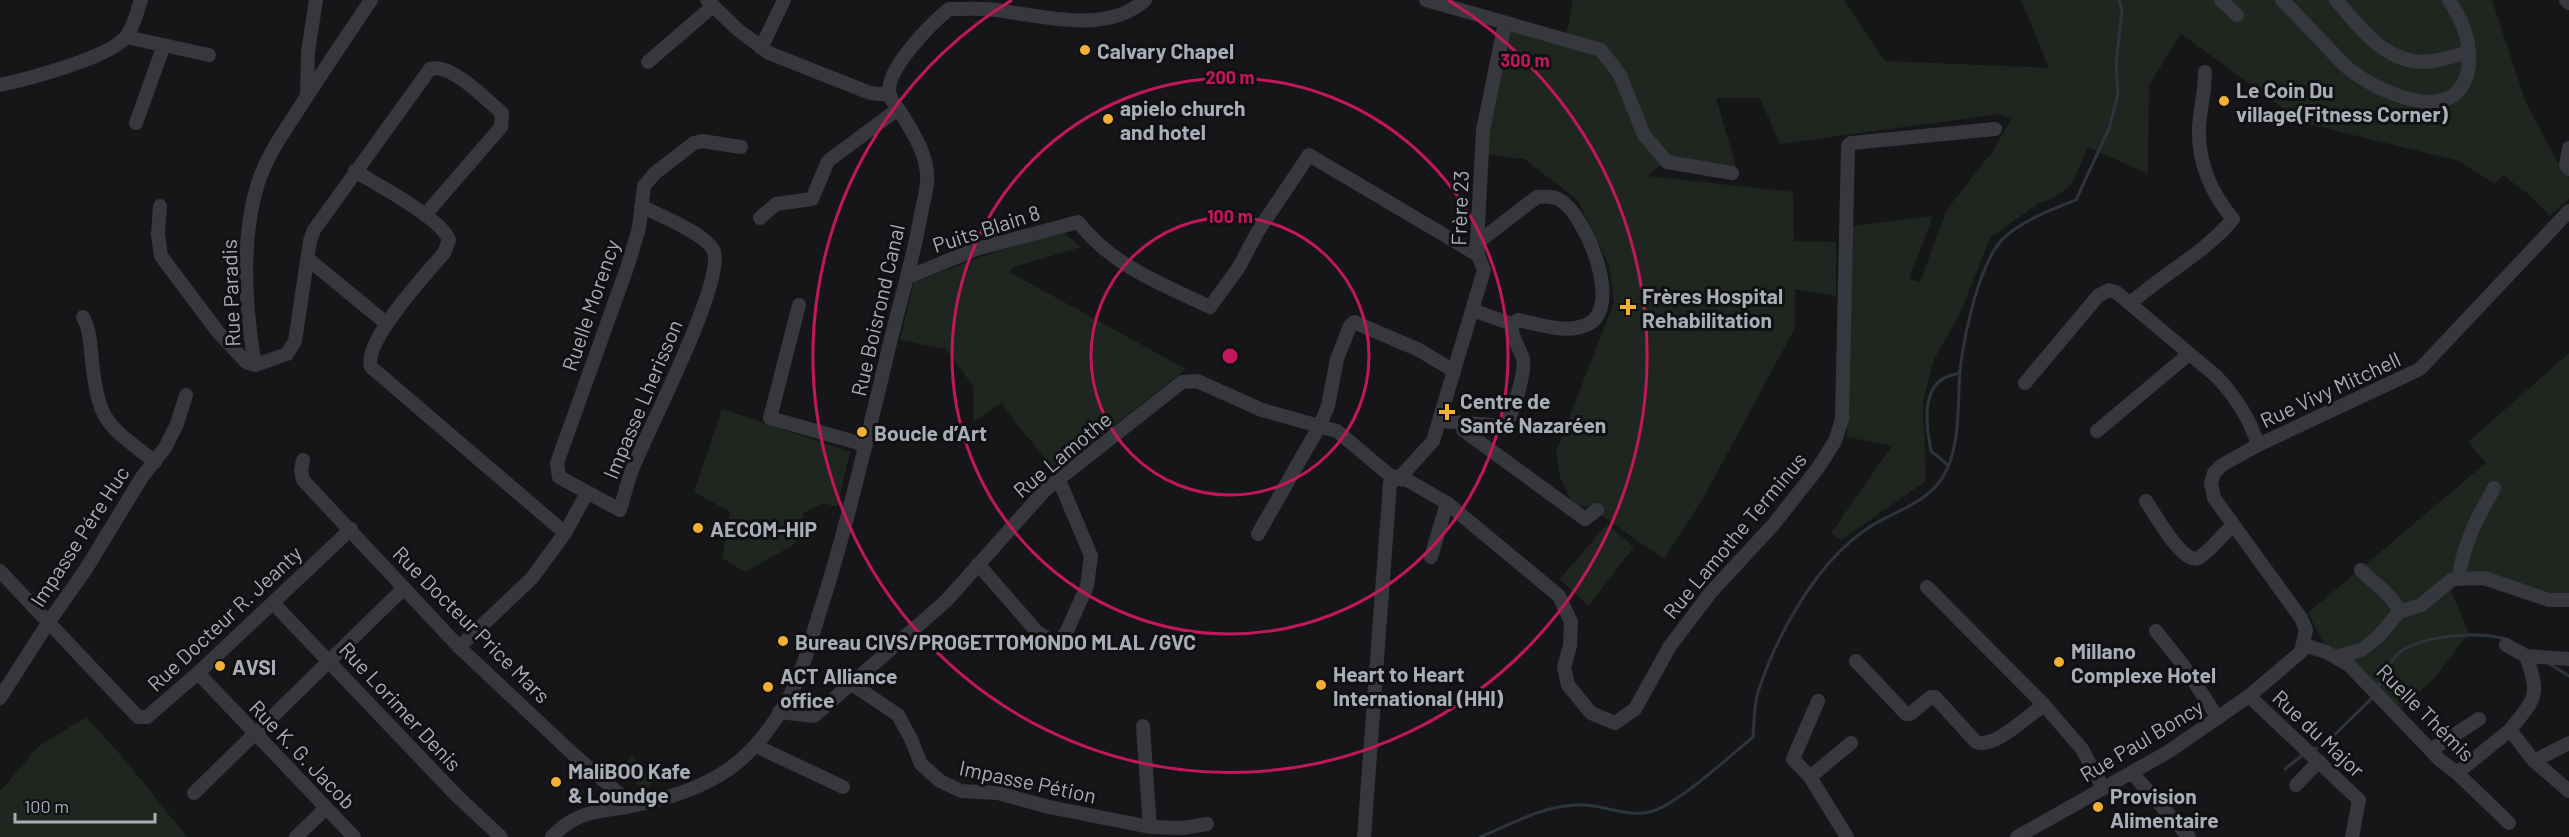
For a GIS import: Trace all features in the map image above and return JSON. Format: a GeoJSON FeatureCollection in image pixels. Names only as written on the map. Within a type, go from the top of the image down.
{"type":"FeatureCollection","features":[{"type":"Feature","properties":{"kind":"street"},"geometry":{"type":"LineString","coordinates":[[0,85],[34,77],[92,57],[126,37],[141,0]]}},
{"type":"Feature","properties":{"kind":"street"},"geometry":{"type":"LineString","coordinates":[[308,95],[308,52],[316,0]]}},
{"type":"Feature","properties":{"kind":"street","name":"Rue Paradis"},"geometry":{"type":"LineString","coordinates":[[371,0],[270,153],[258,184],[247,235],[248,302],[255,365],[287,354],[295,341],[314,230],[430,69],[438,66],[449,70],[485,98],[502,113],[503,118],[501,127],[425,215]]}},
{"type":"Feature","properties":{"kind":"street"},"geometry":{"type":"LineString","coordinates":[[761,48],[784,0]]}},
{"type":"Feature","properties":{"kind":"street"},"geometry":{"type":"LineString","coordinates":[[648,62],[710,3],[761,48],[870,93],[890,95],[890,83],[904,58],[945,5],[996,5],[1053,19],[1086,20],[1119,15],[1135,9],[1145,0]]}},
{"type":"Feature","properties":{"kind":"street"},"geometry":{"type":"LineString","coordinates":[[1426,0],[1601,50],[1620,75],[1644,135],[1666,162],[1732,172]]}},
{"type":"Feature","properties":{"kind":"street"},"geometry":{"type":"LineString","coordinates":[[2221,0],[2237,15]]}},
{"type":"Feature","properties":{"kind":"street"},"geometry":{"type":"LineString","coordinates":[[2282,0],[2352,72],[2384,90],[2420,101],[2439,101],[2456,93],[2465,82],[2469,66],[2469,52],[2464,27],[2449,0]]}},
{"type":"Feature","properties":{"kind":"street"},"geometry":{"type":"LineString","coordinates":[[2336,0],[2370,40],[2391,53],[2414,61],[2432,62],[2469,52]]}},
{"type":"Feature","properties":{"kind":"street","name":"Frère 23"},"geometry":{"type":"LineString","coordinates":[[1393,478],[1402,475],[1433,441],[1484,270],[1478,249],[1483,130],[1505,23]]}},
{"type":"Feature","properties":{"kind":"street"},"geometry":{"type":"LineString","coordinates":[[126,37],[209,55]]}},
{"type":"Feature","properties":{"kind":"street"},"geometry":{"type":"LineString","coordinates":[[136,123],[164,45]]}},
{"type":"Feature","properties":{"kind":"street"},"geometry":{"type":"LineString","coordinates":[[2132,303],[2152,284],[2218,237],[2233,219],[2213,193],[2205,172],[2199,128],[2205,95],[2205,72]]}},
{"type":"Feature","properties":{"kind":"street","name":"Rue Boisrond Canal"},"geometry":{"type":"LineString","coordinates":[[552,837],[563,824],[591,812],[632,805],[712,781],[743,760],[756,747],[794,688],[838,558],[908,277],[926,186],[927,166],[921,147],[890,95]]}},
{"type":"Feature","properties":{"kind":"street"},"geometry":{"type":"LineString","coordinates":[[760,218],[776,204],[812,199],[828,161],[898,109]]}},
{"type":"Feature","properties":{"kind":"street","name":"Rue Lamothe Terminus"},"geometry":{"type":"LineString","coordinates":[[1393,478],[1407,480],[1447,502],[1558,596],[1571,622],[1570,646],[1564,667],[1568,685],[1591,713],[1615,723],[1635,709],[1677,637],[1711,592],[1773,525],[1818,468],[1835,441],[1842,419],[1846,151],[1848,146],[1851,143],[1995,129]]}},
{"type":"Feature","properties":{"kind":"street","name":"Ruelle Morency"},"geometry":{"type":"LineString","coordinates":[[620,510],[559,477],[557,463],[628,265],[639,228],[644,186],[694,143],[702,141],[741,147]]}},
{"type":"Feature","properties":{"kind":"street"},"geometry":{"type":"LineString","coordinates":[[2569,148],[2566,154],[2566,165],[2569,169]]}},
{"type":"Feature","properties":{"kind":"street","name":"Puits Blain 8"},"geometry":{"type":"LineString","coordinates":[[908,277],[976,249],[1078,222],[1089,236],[1128,269],[1210,307],[1239,267],[1258,231],[1309,155],[1478,249]]}},
{"type":"Feature","properties":{"kind":"street"},"geometry":{"type":"LineString","coordinates":[[355,171],[425,215],[447,236],[448,246],[386,323],[371,353],[371,368],[565,533]]}},
{"type":"Feature","properties":{"kind":"street"},"geometry":{"type":"LineString","coordinates":[[1440,421],[1504,426],[1508,423],[1524,362],[1511,330],[1512,324],[1518,320],[1572,329],[1589,324],[1599,313],[1604,295],[1587,233],[1574,212],[1560,200],[1547,196],[1537,197],[1478,249]]}},
{"type":"Feature","properties":{"kind":"street"},"geometry":{"type":"LineString","coordinates":[[160,206],[158,234],[161,256],[218,332],[246,362],[255,365]]}},
{"type":"Feature","properties":{"kind":"street","name":"Impasse Lherisson"},"geometry":{"type":"LineString","coordinates":[[620,510],[632,472],[705,304],[715,265],[711,247],[699,236],[641,207]]}},
{"type":"Feature","properties":{"kind":"street","name":"Rue Vivy Mitchell"},"geometry":{"type":"LineString","coordinates":[[2304,645],[2306,630],[2301,618],[2214,498],[2211,483],[2214,473],[2222,465],[2258,445],[2420,369],[2569,211]]}},
{"type":"Feature","properties":{"kind":"street"},"geometry":{"type":"LineString","coordinates":[[308,259],[386,323]]}},
{"type":"Feature","properties":{"kind":"street"},"geometry":{"type":"LineString","coordinates":[[2025,383],[2103,292],[2109,290],[2132,303],[2230,391],[2253,430],[2258,445]]}},
{"type":"Feature","properties":{"kind":"street"},"geometry":{"type":"LineString","coordinates":[[799,305],[770,417],[866,445]]}},
{"type":"Feature","properties":{"kind":"street"},"geometry":{"type":"LineString","coordinates":[[1472,310],[1512,324]]}},
{"type":"Feature","properties":{"kind":"street"},"geometry":{"type":"LineString","coordinates":[[83,317],[89,330],[99,408],[109,425],[154,462]]}},
{"type":"Feature","properties":{"kind":"street"},"geometry":{"type":"LineString","coordinates":[[1258,534],[1320,425],[1328,405],[1337,359],[1350,326],[1354,322],[1419,350],[1454,371]]}},
{"type":"Feature","properties":{"kind":"street"},"geometry":{"type":"LineString","coordinates":[[2097,431],[2189,354]]}},
{"type":"Feature","properties":{"kind":"street","name":"Rue Lamothe"},"geometry":{"type":"LineString","coordinates":[[779,712],[798,716],[814,716],[946,602],[1045,490],[1182,382],[1197,381],[1262,410],[1320,425],[1337,432],[1393,478]]}},
{"type":"Feature","properties":{"kind":"street","name":"Impasse Pére Huc"},"geometry":{"type":"LineString","coordinates":[[0,698],[154,462],[177,424],[186,395]]}},
{"type":"Feature","properties":{"kind":"street"},"geometry":{"type":"LineString","coordinates":[[1463,424],[1463,430],[1585,519],[1597,510]]}},
{"type":"Feature","properties":{"kind":"street","name":"Rue Docteur Price Mars"},"geometry":{"type":"LineString","coordinates":[[303,460],[300,470],[303,480],[459,646],[573,754],[632,805]]}},
{"type":"Feature","properties":{"kind":"street"},"geometry":{"type":"LineString","coordinates":[[1364,837],[1390,483],[1393,478]]}},
{"type":"Feature","properties":{"kind":"street"},"geometry":{"type":"LineString","coordinates":[[978,564],[1038,632],[1056,644],[1066,633],[1087,585],[1091,556],[1059,480]]}},
{"type":"Feature","properties":{"kind":"street"},"geometry":{"type":"LineString","coordinates":[[2459,579],[2463,552],[2474,524],[2494,488]]}},
{"type":"Feature","properties":{"kind":"street"},"geometry":{"type":"LineString","coordinates":[[459,646],[532,578],[565,533],[587,493]]}},
{"type":"Feature","properties":{"kind":"street"},"geometry":{"type":"LineString","coordinates":[[2146,501],[2175,544],[2185,556],[2190,558],[2200,557],[2233,525]]}},
{"type":"Feature","properties":{"kind":"street"},"geometry":{"type":"LineString","coordinates":[[1431,557],[1447,502]]}},
{"type":"Feature","properties":{"kind":"street","name":"Rue Docteur R. Jeanty"},"geometry":{"type":"LineString","coordinates":[[0,571],[138,717],[147,717],[198,673],[351,529]]}},
{"type":"Feature","properties":{"kind":"street"},"geometry":{"type":"LineString","coordinates":[[2361,570],[2375,585],[2396,601],[2399,612]]}},
{"type":"Feature","properties":{"kind":"street"},"geometry":{"type":"LineString","coordinates":[[2336,657],[2361,650],[2377,638],[2399,612],[2421,605],[2452,579],[2484,578],[2549,600],[2569,600]]}},
{"type":"Feature","properties":{"kind":"street"},"geometry":{"type":"LineString","coordinates":[[1927,587],[2044,705],[2082,749],[2103,788]]}},
{"type":"Feature","properties":{"kind":"street"},"geometry":{"type":"LineString","coordinates":[[194,793],[331,662],[404,588]]}},
{"type":"Feature","properties":{"kind":"street","name":"Rue Lorimer Denis"},"geometry":{"type":"LineString","coordinates":[[273,603],[456,795],[501,837]]}},
{"type":"Feature","properties":{"kind":"street"},"geometry":{"type":"LineString","coordinates":[[2156,631],[2183,665],[2218,718]]}},
{"type":"Feature","properties":{"kind":"street","name":"Ruelle Thémis"},"geometry":{"type":"LineString","coordinates":[[2304,645],[2336,657],[2349,665],[2431,750],[2509,823]]}},
{"type":"Feature","properties":{"kind":"street","name":"Rue Paul Boncy"},"geometry":{"type":"LineString","coordinates":[[2017,837],[2187,741],[2249,696],[2301,652],[2304,645]]}},
{"type":"Feature","properties":{"kind":"street"},"geometry":{"type":"LineString","coordinates":[[2506,645],[2526,656],[2569,659]]}},
{"type":"Feature","properties":{"kind":"street"},"geometry":{"type":"LineString","coordinates":[[2457,772],[2510,730],[2533,702],[2535,681],[2526,656]]}},
{"type":"Feature","properties":{"kind":"street"},"geometry":{"type":"LineString","coordinates":[[1856,661],[1906,714],[1910,714],[1931,697],[1935,697],[1976,742],[1982,744],[1998,740],[2044,705]]}},
{"type":"Feature","properties":{"kind":"street","name":"Rue K. G. Jacob"},"geometry":{"type":"LineString","coordinates":[[198,673],[354,837]]}},
{"type":"Feature","properties":{"kind":"street","name":"Impasse Pétion"},"geometry":{"type":"LineString","coordinates":[[852,684],[898,715],[921,765],[940,781],[961,791],[998,793],[1049,807],[1150,827],[1183,828],[1207,824]]}},
{"type":"Feature","properties":{"kind":"street","name":"Rue du Major"},"geometry":{"type":"LineString","coordinates":[[2249,696],[2359,800],[2352,837]]}},
{"type":"Feature","properties":{"kind":"street"},"geometry":{"type":"LineString","coordinates":[[1818,701],[1793,757],[1794,761],[1810,777],[1846,837]]}},
{"type":"Feature","properties":{"kind":"street"},"geometry":{"type":"LineString","coordinates":[[2431,750],[2479,719]]}},
{"type":"Feature","properties":{"kind":"street"},"geometry":{"type":"LineString","coordinates":[[1143,726],[1150,827]]}},
{"type":"Feature","properties":{"kind":"street"},"geometry":{"type":"LineString","coordinates":[[2510,730],[2534,760],[2569,791]]}},
{"type":"Feature","properties":{"kind":"street"},"geometry":{"type":"LineString","coordinates":[[1810,777],[1851,743]]}},
{"type":"Feature","properties":{"kind":"street"},"geometry":{"type":"LineString","coordinates":[[2534,760],[2569,743]]}},
{"type":"Feature","properties":{"kind":"street"},"geometry":{"type":"LineString","coordinates":[[756,747],[843,787]]}},
{"type":"Feature","properties":{"kind":"street"},"geometry":{"type":"LineString","coordinates":[[2296,785],[2312,754]]}},
{"type":"Feature","properties":{"kind":"street"},"geometry":{"type":"LineString","coordinates":[[2132,773],[2189,837]]}},
{"type":"Feature","properties":{"kind":"street"},"geometry":{"type":"LineString","coordinates":[[296,837],[326,808]]}},
{"type":"Feature","properties":{"kind":"shaded area"},"geometry":{"type":"Polygon","coordinates":[[[1573,0],[1844,0],[1885,61],[2049,68],[2021,0],[2492,0],[2526,103],[2558,163],[2569,177],[2569,199],[2550,216],[2528,194],[2503,175],[2495,184],[2459,161],[2304,123],[2181,34],[2149,85],[2148,174],[2088,147],[2071,185],[2052,199],[2039,203],[1990,238],[1959,316],[1934,359],[1923,402],[1926,481],[1841,540],[1831,533],[1892,446],[1847,437],[1848,267],[1852,226],[1933,216],[1909,279],[1920,282],[1947,209],[1993,151],[2012,118],[1999,114],[1780,144],[1760,98],[1716,98],[1736,166],[1667,158],[1648,176],[1793,192],[1794,241],[1836,242],[1836,296],[1795,289],[1795,328],[1705,495],[1664,559],[1591,508],[1573,505],[1560,477],[1556,452],[1614,302],[1609,266],[1578,200],[1524,159],[1485,154],[1508,26],[1566,38],[1573,0]]]}},
{"type":"Feature","properties":{"kind":"shaded area"},"geometry":{"type":"Polygon","coordinates":[[[1063,232],[1081,247],[1014,267],[1009,272],[1186,369],[1055,472],[1001,403],[974,422],[973,386],[946,349],[900,340],[914,282],[997,251],[1063,232]]]}},
{"type":"Feature","properties":{"kind":"shaded area"},"geometry":{"type":"Polygon","coordinates":[[[2569,353],[2569,596],[2564,597],[2493,576],[2449,587],[2469,633],[2435,678],[2400,710],[2326,648],[2308,613],[2486,463],[2468,442],[2569,353]]]}},
{"type":"Feature","properties":{"kind":"shaded area"},"geometry":{"type":"Polygon","coordinates":[[[722,409],[850,452],[837,507],[823,503],[804,513],[795,544],[745,572],[722,558],[730,512],[694,492],[722,409]]]}},
{"type":"Feature","properties":{"kind":"shaded area"},"geometry":{"type":"Polygon","coordinates":[[[1607,524],[1634,547],[1588,606],[1560,579],[1607,524]]]}},
{"type":"Feature","properties":{"kind":"shaded area"},"geometry":{"type":"Polygon","coordinates":[[[86,717],[126,761],[187,837],[0,837],[0,791],[39,746],[86,717]]]}},
{"type":"Feature","properties":{"kind":"shaded area"},"geometry":{"type":"Polygon","coordinates":[[[632,756],[657,778],[645,790],[619,770],[632,756]]]}},
{"type":"Feature","properties":{"kind":"waterway"},"geometry":{"type":"LineString","coordinates":[[1480,837],[1539,812],[1563,806],[1585,805],[1634,813],[1653,811],[1690,789],[1753,737],[1757,697],[1766,670],[1787,624],[1815,580],[1849,543],[1876,523],[1922,498],[1937,485],[1944,475],[1953,452],[1955,439],[1962,353],[1972,307],[1987,264],[1997,247],[2015,229],[2040,215],[2076,200],[2110,126],[2118,94],[2116,64],[2122,10],[2119,0]]}},
{"type":"Feature","properties":{"kind":"waterway"},"geometry":{"type":"LineString","coordinates":[[1948,465],[1931,451],[1927,423],[1928,404],[1935,386],[1941,380],[1959,373]]}},
{"type":"Feature","properties":{"kind":"waterway"},"geometry":{"type":"LineString","coordinates":[[2377,689],[2396,656],[2418,643],[2467,635],[2483,635],[2508,640]]}},
{"type":"Feature","properties":{"kind":"waterway"},"geometry":{"type":"LineString","coordinates":[[2548,663],[2569,676]]}},
{"type":"Feature","properties":{"kind":"waterway"},"geometry":{"type":"LineString","coordinates":[[2313,749],[2322,747],[2373,697]]}},
{"type":"Feature","properties":{"kind":"waterway"},"geometry":{"type":"LineString","coordinates":[[2285,769],[2304,754]]}},
{"type":"Feature","properties":{"kind":"place","name":"Calvary Chapel"},"geometry":{"type":"Point","coordinates":[1085,50]}},
{"type":"Feature","properties":{"kind":"place","name":"Le Coin Du village(Fitness Corner)"},"geometry":{"type":"Point","coordinates":[2224,101]}},
{"type":"Feature","properties":{"kind":"place","name":"apielo church and hotel"},"geometry":{"type":"Point","coordinates":[1108,119]}},
{"type":"Feature","properties":{"kind":"place","name":"Frères Hospital Rehabilitation"},"geometry":{"type":"Point","coordinates":[1628,307]}},
{"type":"Feature","properties":{"kind":"place","name":"Centre de Santé Nazaréen"},"geometry":{"type":"Point","coordinates":[1447,412]}},
{"type":"Feature","properties":{"kind":"place","name":"Boucle d’Art"},"geometry":{"type":"Point","coordinates":[862,432]}},
{"type":"Feature","properties":{"kind":"place","name":"AECOM-HIP"},"geometry":{"type":"Point","coordinates":[698,528]}},
{"type":"Feature","properties":{"kind":"place","name":"Bureau CIVS/PROGETTOMONDO MLAL /GVC"},"geometry":{"type":"Point","coordinates":[783,641]}},
{"type":"Feature","properties":{"kind":"place","name":"Millano Complexe Hotel"},"geometry":{"type":"Point","coordinates":[2059,662]}},
{"type":"Feature","properties":{"kind":"place","name":"AVSI"},"geometry":{"type":"Point","coordinates":[220,666]}},
{"type":"Feature","properties":{"kind":"place","name":"Heart to Heart International (HHI)"},"geometry":{"type":"Point","coordinates":[1321,685]}},
{"type":"Feature","properties":{"kind":"place","name":"ACT Alliance office"},"geometry":{"type":"Point","coordinates":[768,687]}},
{"type":"Feature","properties":{"kind":"place","name":"MaliBOO Kafe & Loundge"},"geometry":{"type":"Point","coordinates":[556,782]}},
{"type":"Feature","properties":{"kind":"place","name":"Provision Alimentaire"},"geometry":{"type":"Point","coordinates":[2098,807]}}]}
